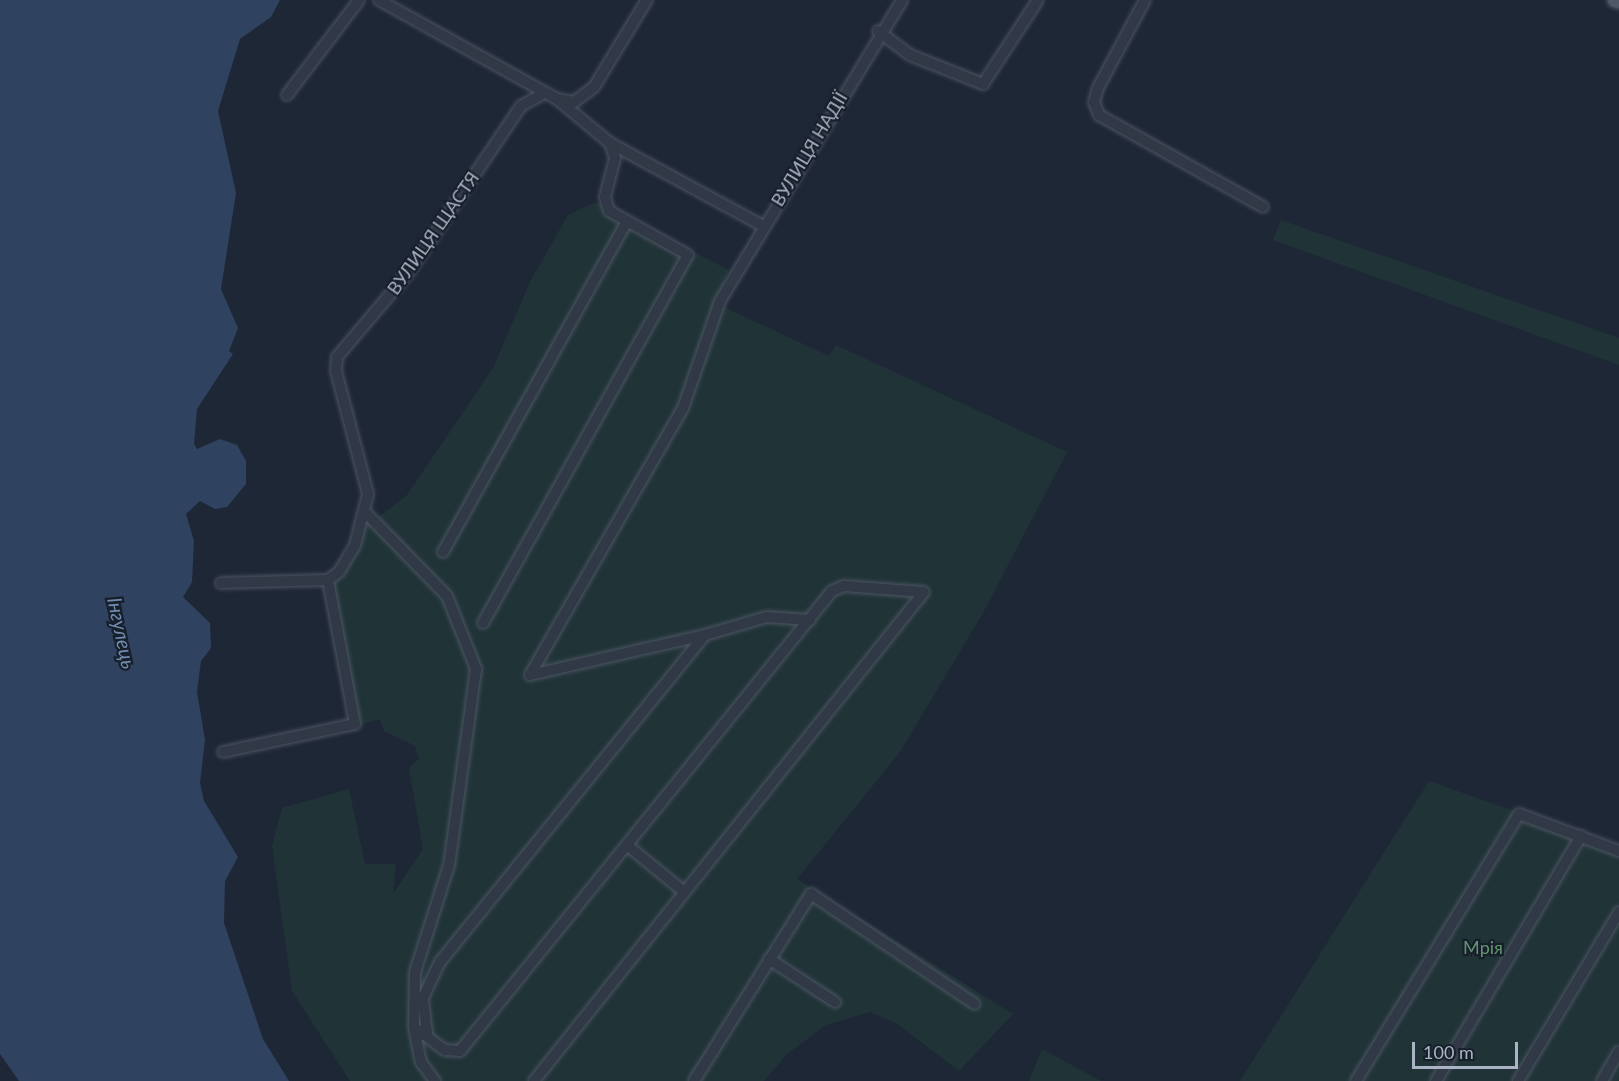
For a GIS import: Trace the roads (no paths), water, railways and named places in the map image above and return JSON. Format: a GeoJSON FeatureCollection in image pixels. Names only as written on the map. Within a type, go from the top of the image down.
{"type":"FeatureCollection","features":[{"type":"Feature","properties":{"kind":"street"},"geometry":{"type":"LineString","coordinates":[[287,95],[359,0]]}},
{"type":"Feature","properties":{"kind":"street"},"geometry":{"type":"LineString","coordinates":[[379,0],[541,95],[573,102],[594,87],[647,0]]}},
{"type":"Feature","properties":{"kind":"street","name":"ВУЛИЦЯ НАДІЇ"},"geometry":{"type":"LineString","coordinates":[[705,635],[530,675],[683,408],[720,301],[878,32],[902,0]]}},
{"type":"Feature","properties":{"kind":"street"},"geometry":{"type":"LineString","coordinates":[[878,32],[919,59],[989,81],[1038,0]]}},
{"type":"Feature","properties":{"kind":"street"},"geometry":{"type":"LineString","coordinates":[[1145,0],[1098,88],[1095,102],[1100,115],[1263,207]]}},
{"type":"Feature","properties":{"kind":"street","name":"ВУЛИЦЯ ЩАСТЯ"},"geometry":{"type":"LineString","coordinates":[[328,580],[347,559],[365,512],[367,479],[336,371],[337,357],[410,272],[521,106],[541,95]]}},
{"type":"Feature","properties":{"kind":"street"},"geometry":{"type":"LineString","coordinates":[[557,99],[610,142],[763,226]]}},
{"type":"Feature","properties":{"kind":"street"},"geometry":{"type":"LineString","coordinates":[[483,623],[688,255],[626,223],[609,211],[605,197],[615,158],[610,142]]}},
{"type":"Feature","properties":{"kind":"street"},"geometry":{"type":"LineString","coordinates":[[443,552],[626,223]]}},
{"type":"Feature","properties":{"kind":"street"},"geometry":{"type":"LineString","coordinates":[[365,512],[447,596],[476,669],[449,865],[415,972],[414,1027],[421,1062],[435,1081]]}},
{"type":"Feature","properties":{"kind":"street"},"geometry":{"type":"LineString","coordinates":[[221,583],[328,580],[355,724],[223,752]]}},
{"type":"Feature","properties":{"kind":"street"},"geometry":{"type":"LineString","coordinates":[[414,1027],[428,1034],[445,1050],[460,1051],[832,591],[844,586],[924,592],[534,1081]]}},
{"type":"Feature","properties":{"kind":"street"},"geometry":{"type":"LineString","coordinates":[[428,1034],[423,998],[440,962],[705,635],[766,617],[810,620]]}},
{"type":"Feature","properties":{"kind":"street"},"geometry":{"type":"LineString","coordinates":[[1356,1081],[1519,814],[1619,851]]}},
{"type":"Feature","properties":{"kind":"street"},"geometry":{"type":"LineString","coordinates":[[1436,1081],[1581,836]]}},
{"type":"Feature","properties":{"kind":"street"},"geometry":{"type":"LineString","coordinates":[[627,845],[684,891]]}},
{"type":"Feature","properties":{"kind":"street"},"geometry":{"type":"LineString","coordinates":[[694,1081],[811,894],[975,1004]]}},
{"type":"Feature","properties":{"kind":"street"},"geometry":{"type":"LineString","coordinates":[[1518,1081],[1619,912]]}},
{"type":"Feature","properties":{"kind":"street"},"geometry":{"type":"LineString","coordinates":[[769,959],[835,1002]]}},
{"type":"Feature","properties":{"kind":"street"},"geometry":{"type":"LineString","coordinates":[[1602,1081],[1619,1052]]}},
{"type":"Feature","properties":{"kind":"water","name":"Інгулець"},"geometry":{"type":"Polygon","coordinates":[[[0,0],[280,0],[271,17],[240,39],[218,111],[236,193],[221,289],[238,328],[229,351],[233,354],[197,409],[194,444],[197,449],[220,439],[237,445],[246,461],[246,484],[227,507],[215,509],[200,501],[186,514],[194,541],[192,582],[183,597],[210,623],[211,648],[201,661],[197,692],[205,740],[200,783],[204,801],[238,857],[225,881],[224,923],[263,1039],[289,1081],[19,1081],[0,1054],[0,0]]]}},
{"type":"Feature","properties":{"kind":"park label","name":"Мрія"},"geometry":{"type":"Point","coordinates":[1483,947]}}]}
